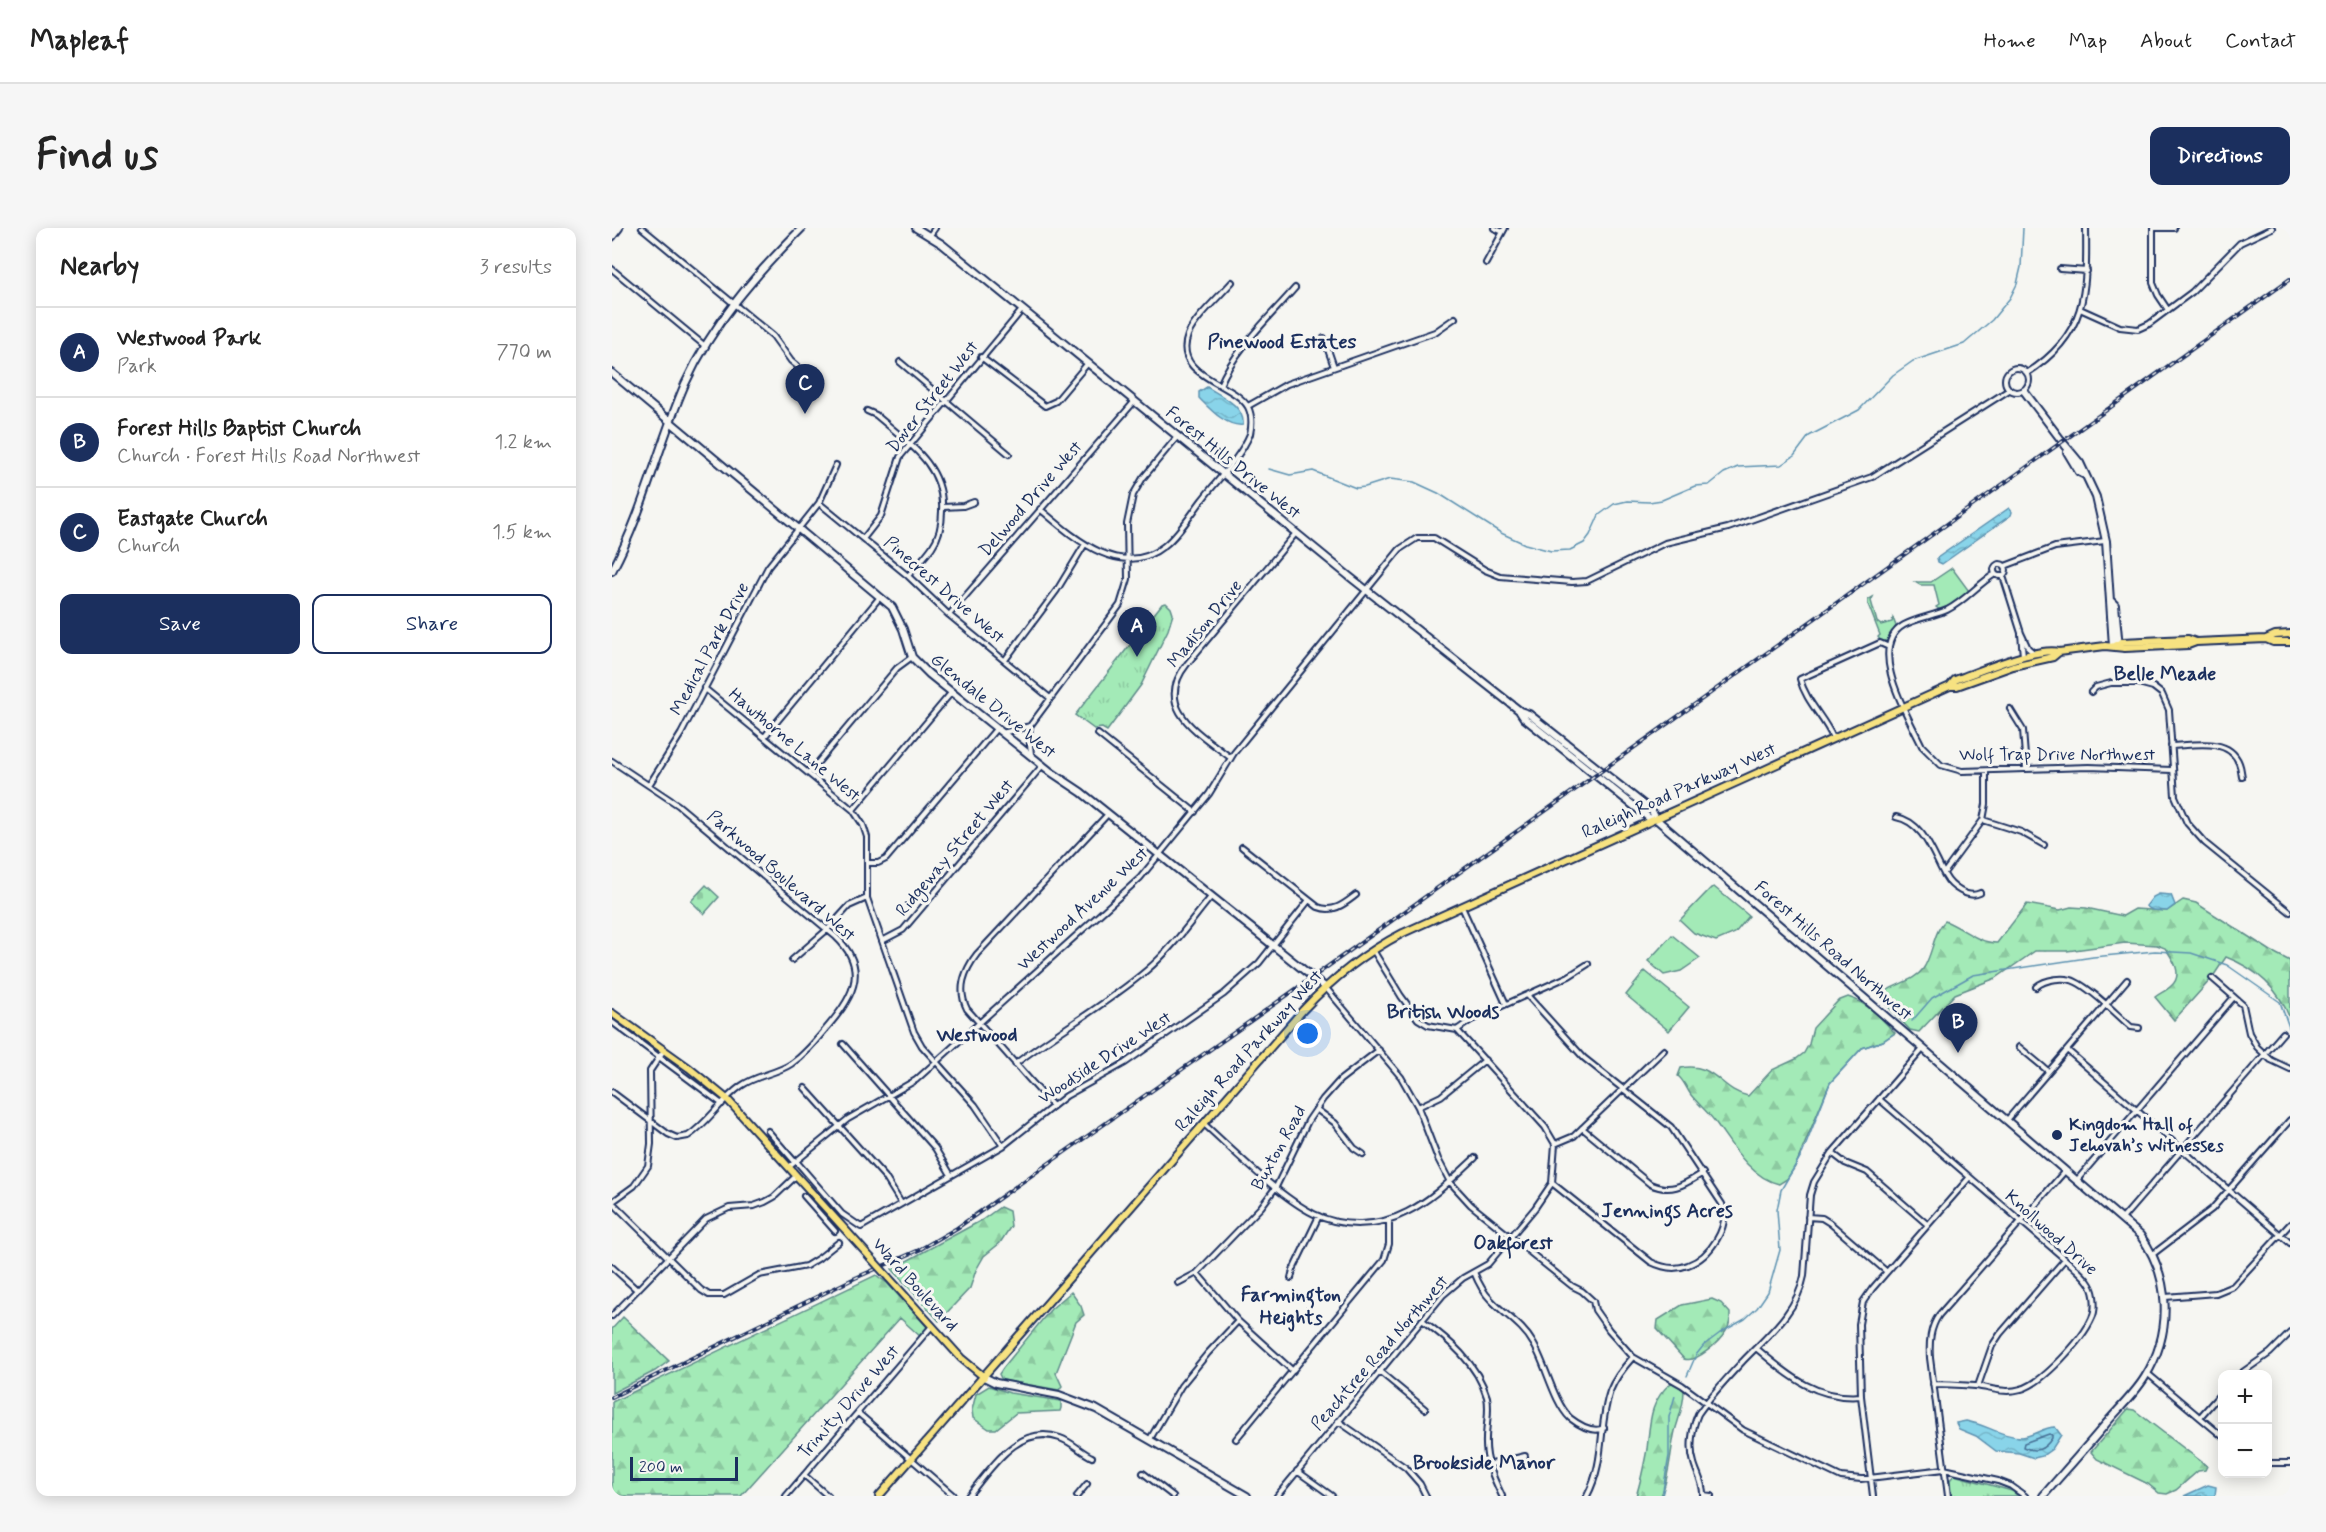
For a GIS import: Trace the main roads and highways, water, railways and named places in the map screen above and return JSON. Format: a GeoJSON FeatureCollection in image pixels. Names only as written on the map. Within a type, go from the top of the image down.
{"type":"FeatureCollection","features":[{"type":"Feature","properties":{"kind":"main road"},"geometry":{"type":"LineString","coordinates":[[612,237],[619,228]]}},
{"type":"Feature","properties":{"kind":"main road"},"geometry":{"type":"LineString","coordinates":[[612,571],[639,513],[684,387],[705,346],[733,303],[764,266],[802,228]]}},
{"type":"Feature","properties":{"kind":"main road","name":"Forest Hills Drive West"},"geometry":{"type":"LineString","coordinates":[[916,228],[930,235],[1366,590],[1520,711],[1528,714],[1615,781],[1652,811],[1656,819]]}},
{"type":"Feature","properties":{"kind":"main road","name":"Forest Hills Drive West"},"geometry":{"type":"LineString","coordinates":[[926,228],[930,235]]}},
{"type":"Feature","properties":{"kind":"main road","name":"Glendale Drive West"},"geometry":{"type":"LineString","coordinates":[[612,373],[881,597],[897,614],[912,657],[951,693],[1042,766],[1161,855],[1325,987]]}},
{"type":"Feature","properties":{"kind":"main road"},"geometry":{"type":"LineString","coordinates":[[2024,391],[2064,445],[2079,472],[2085,475],[2096,497],[2106,541],[2111,601],[2115,605],[2116,646]]}},
{"type":"Feature","properties":{"kind":"main road","name":"Raleigh Road Parkway West"},"geometry":{"type":"LineString","coordinates":[[1950,686],[1955,680],[2023,657],[2052,651],[2188,639],[2196,642],[2266,639],[2275,635],[2290,634]]}},
{"type":"Feature","properties":{"kind":"main road","name":"Raleigh Road Parkway West"},"geometry":{"type":"LineString","coordinates":[[2266,639],[2273,642],[2290,642]]}},
{"type":"Feature","properties":{"kind":"main road","name":"Raleigh Road Parkway West"},"geometry":{"type":"LineString","coordinates":[[879,1496],[1303,1010],[1350,965],[1373,949],[1462,906],[1904,706],[1950,686],[1957,686],[2013,666],[2053,657],[2059,652]]}},
{"type":"Feature","properties":{"kind":"main road","name":"Forest Hills Road Northwest"},"geometry":{"type":"LineString","coordinates":[[1656,819],[2122,1219],[2140,1235],[2153,1254],[2161,1274],[2165,1297],[2161,1338],[2148,1372],[2043,1496]]}},
{"type":"Feature","properties":{"kind":"main road","name":"Ward Boulevard"},"geometry":{"type":"LineString","coordinates":[[612,1013],[664,1050],[724,1101],[789,1168],[961,1358],[984,1377],[1007,1386],[1035,1390],[1082,1403],[1150,1439],[1247,1496]]}},
{"type":"Feature","properties":{"kind":"water"},"geometry":{"type":"Polygon","coordinates":[[[1207,387],[1236,407],[1243,418],[1243,425],[1225,420],[1199,398],[1199,392],[1207,387]]]}},
{"type":"Feature","properties":{"kind":"water"},"geometry":{"type":"Polygon","coordinates":[[[2009,508],[2011,515],[1942,564],[1938,562],[1937,558],[2009,508]]]}},
{"type":"Feature","properties":{"kind":"water"},"geometry":{"type":"Polygon","coordinates":[[[2159,894],[2171,895],[2175,905],[2167,911],[2152,910],[2146,906],[2153,897],[2159,894]]]}},
{"type":"Feature","properties":{"kind":"water"},"geometry":{"type":"Polygon","coordinates":[[[1966,1421],[2015,1436],[2022,1437],[2055,1427],[2061,1435],[2052,1449],[2034,1458],[2019,1453],[1996,1451],[1976,1436],[1959,1429],[1956,1423],[1966,1421]]]}},
{"type":"Feature","properties":{"kind":"water"},"geometry":{"type":"Polygon","coordinates":[[[2208,1485],[2216,1487],[2215,1496],[2184,1496],[2208,1485]]]}},
{"type":"Feature","properties":{"kind":"waterway"},"geometry":{"type":"LineString","coordinates":[[1269,469],[1290,475],[1313,471],[1356,488],[1390,479],[1414,482],[1438,493],[1501,533],[1525,544],[1551,551],[1570,550],[1584,543],[1599,515],[1614,504],[1627,501],[1662,500],[1695,486],[1709,485],[1724,473],[1738,467],[1781,465],[1794,456],[1809,436],[1859,410],[1893,375],[1913,361],[1964,344],[1992,320],[2010,298],[2017,284],[2021,267],[2023,228]]}},
{"type":"Feature","properties":{"kind":"waterway"},"geometry":{"type":"LineString","coordinates":[[1912,1021],[1932,998],[1973,975],[2093,957],[2155,951],[2191,953],[2227,965],[2280,1002],[2290,1030]]}},
{"type":"Feature","properties":{"kind":"waterway"},"geometry":{"type":"LineString","coordinates":[[1687,1376],[1696,1355],[1704,1345],[1745,1319],[1757,1308],[1768,1292],[1780,1250],[1777,1210],[1781,1190],[1803,1152],[1830,1083],[1862,1048],[1883,1041],[1893,1034]]}},
{"type":"Feature","properties":{"kind":"waterway"},"geometry":{"type":"LineString","coordinates":[[1662,1496],[1669,1456],[1669,1417],[1675,1396]]}},
{"type":"Feature","properties":{"kind":"railway"},"geometry":{"type":"LineString","coordinates":[[612,1397],[853,1279],[919,1250],[957,1228],[1313,977],[2290,279]]}},
{"type":"Feature","properties":{"kind":"place","name":"Eastgate Church"},"geometry":{"type":"Point","coordinates":[805,414]}},
{"type":"Feature","properties":{"kind":"place","name":"Westwood Park"},"geometry":{"type":"Point","coordinates":[1137,657]}},
{"type":"Feature","properties":{"kind":"place","name":"Forest Hills Baptist Church"},"geometry":{"type":"Point","coordinates":[1958,1053]}},
{"type":"Feature","properties":{"kind":"place","name":"Kingdom Hall of Jehovah’s Witnesses"},"geometry":{"type":"Point","coordinates":[2057,1135]}},
{"type":"Feature","properties":{"kind":"district","name":"Pinewood Estates"},"geometry":{"type":"Point","coordinates":[1282,342]}},
{"type":"Feature","properties":{"kind":"district","name":"Belle Meade"},"geometry":{"type":"Point","coordinates":[2165,674]}},
{"type":"Feature","properties":{"kind":"district","name":"British Woods"},"geometry":{"type":"Point","coordinates":[1443,1012]}},
{"type":"Feature","properties":{"kind":"district","name":"Westwood"},"geometry":{"type":"Point","coordinates":[977,1035]}},
{"type":"Feature","properties":{"kind":"district","name":"Jennings Acres"},"geometry":{"type":"Point","coordinates":[1667,1211]}},
{"type":"Feature","properties":{"kind":"district","name":"Oakforest"},"geometry":{"type":"Point","coordinates":[1513,1243]}},
{"type":"Feature","properties":{"kind":"district","name":"Farmington Heights"},"geometry":{"type":"Point","coordinates":[1291,1306]}},
{"type":"Feature","properties":{"kind":"district","name":"Brookside Manor"},"geometry":{"type":"Point","coordinates":[1484,1463]}}]}
